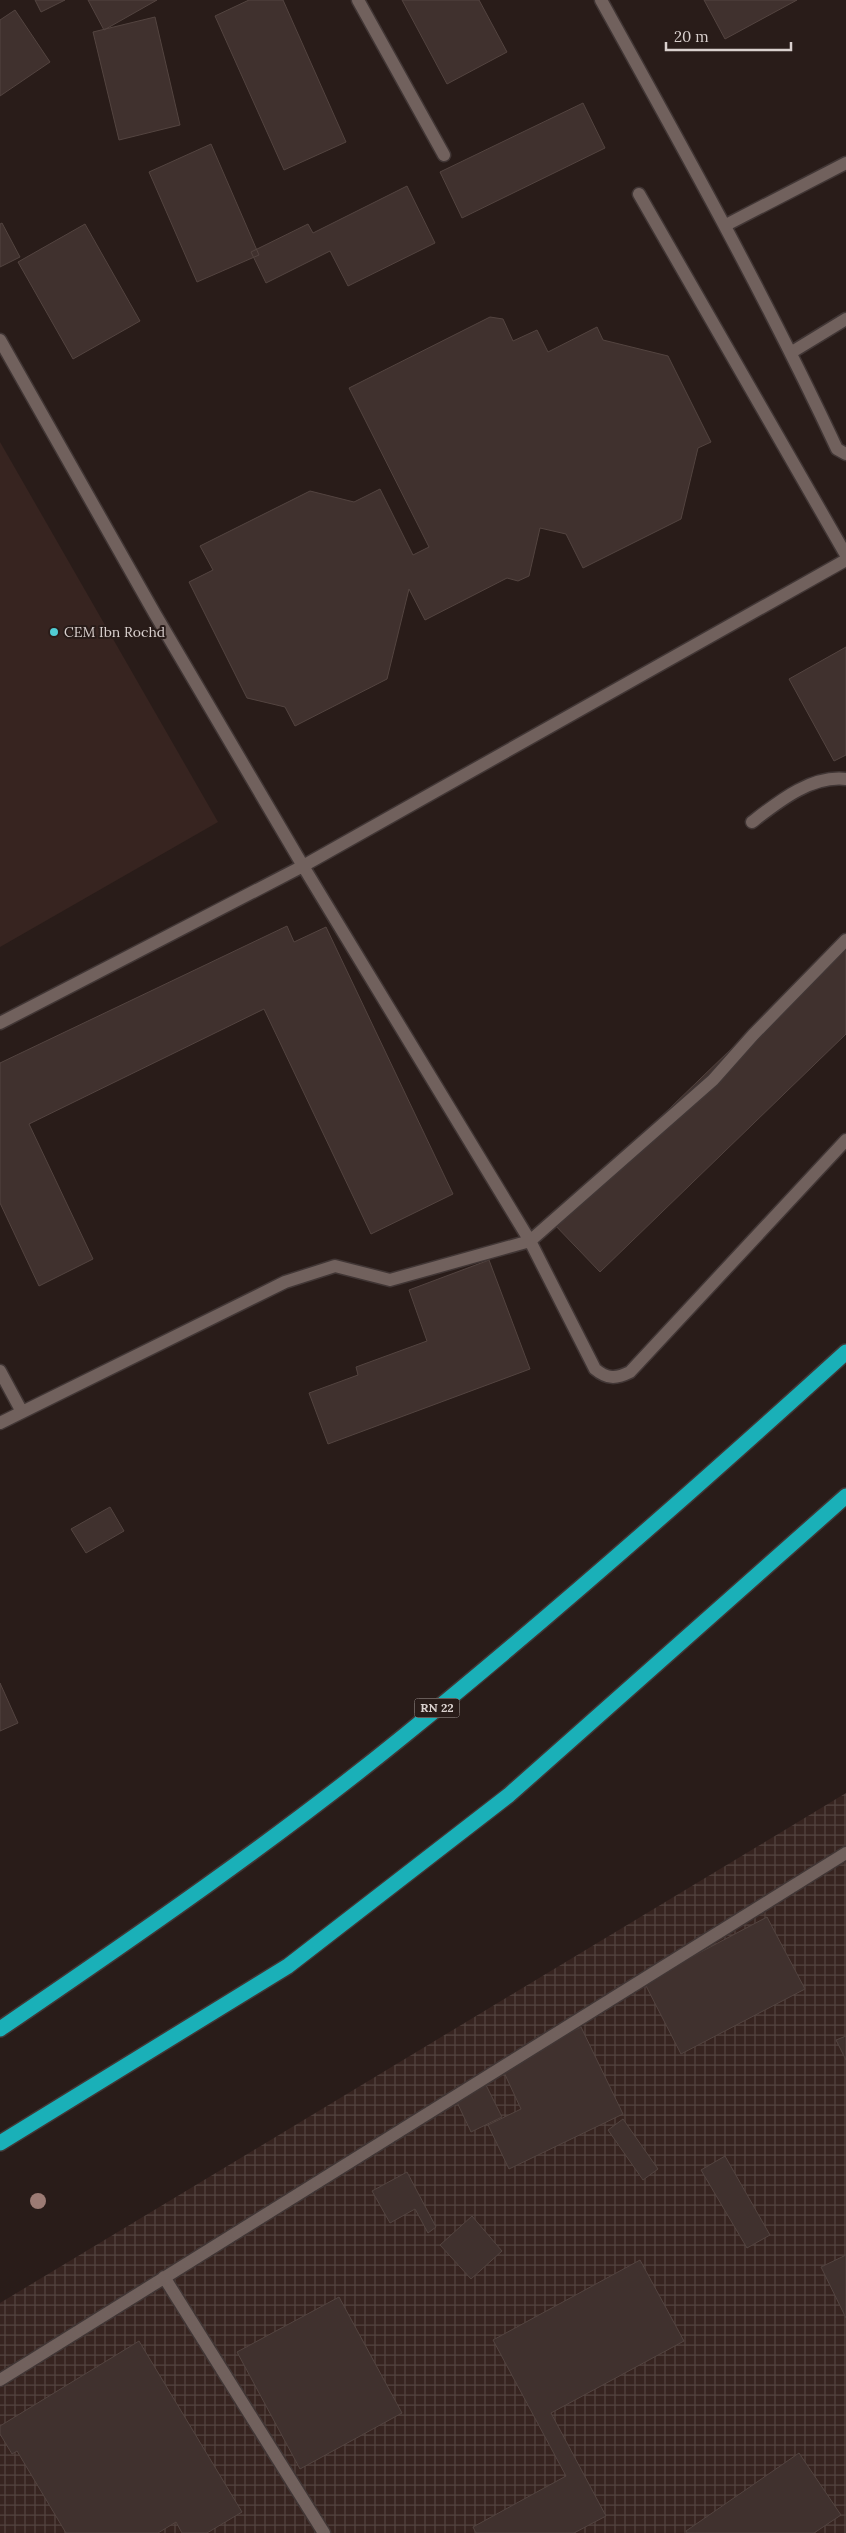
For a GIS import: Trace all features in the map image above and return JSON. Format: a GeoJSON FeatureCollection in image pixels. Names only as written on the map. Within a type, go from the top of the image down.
{"type":"FeatureCollection","features":[{"type":"Feature","properties":{"kind":"highway","name":"RN 22"},"geometry":{"type":"LineString","coordinates":[[0,2030],[251,1853],[404,1735],[572,1594],[742,1446],[846,1352]]}},
{"type":"Feature","properties":{"kind":"highway"},"geometry":{"type":"LineString","coordinates":[[0,2142],[288,1966],[509,1795],[846,1496]]}},
{"type":"Feature","properties":{"kind":"street"},"geometry":{"type":"LineString","coordinates":[[358,0],[444,155]]}},
{"type":"Feature","properties":{"kind":"street"},"geometry":{"type":"LineString","coordinates":[[601,0],[726,225],[792,352],[837,448],[846,454]]}},
{"type":"Feature","properties":{"kind":"street"},"geometry":{"type":"LineString","coordinates":[[726,225],[846,163]]}},
{"type":"Feature","properties":{"kind":"street"},"geometry":{"type":"LineString","coordinates":[[639,194],[846,555]]}},
{"type":"Feature","properties":{"kind":"street"},"geometry":{"type":"LineString","coordinates":[[792,352],[846,320]]}},
{"type":"Feature","properties":{"kind":"street"},"geometry":{"type":"LineString","coordinates":[[0,340],[155,614],[303,866],[530,1241],[596,1369],[604,1376],[618,1378],[630,1372],[846,1140]]}},
{"type":"Feature","properties":{"kind":"street"},"geometry":{"type":"LineString","coordinates":[[0,1023],[303,866],[846,560]]}},
{"type":"Feature","properties":{"kind":"street"},"geometry":{"type":"LineString","coordinates":[[752,822],[800,789],[834,778],[846,779]]}},
{"type":"Feature","properties":{"kind":"street"},"geometry":{"type":"LineString","coordinates":[[0,1423],[294,1280],[335,1266],[390,1280],[530,1241],[713,1080],[753,1035],[846,940]]}},
{"type":"Feature","properties":{"kind":"street"},"geometry":{"type":"LineString","coordinates":[[0,1371],[22,1412]]}},
{"type":"Feature","properties":{"kind":"street"},"geometry":{"type":"LineString","coordinates":[[0,2380],[846,1853]]}},
{"type":"Feature","properties":{"kind":"street"},"geometry":{"type":"LineString","coordinates":[[164,2277],[324,2533]]}},
{"type":"Feature","properties":{"kind":"shaded area","name":"CEM Ibn Rochd"},"geometry":{"type":"Polygon","coordinates":[[[0,442],[218,822],[0,947],[0,442]]]}},
{"type":"Feature","properties":{"kind":"shaded area"},"geometry":{"type":"Polygon","coordinates":[[[846,1793],[846,2533],[0,2533],[0,2303],[846,1793]]]}},
{"type":"Feature","properties":{"kind":"building"},"geometry":{"type":"Polygon","coordinates":[[[35,0],[65,0],[41,12],[35,0]]]}},
{"type":"Feature","properties":{"kind":"building"},"geometry":{"type":"Polygon","coordinates":[[[88,0],[157,0],[104,30],[88,0]]]}},
{"type":"Feature","properties":{"kind":"building"},"geometry":{"type":"Polygon","coordinates":[[[249,0],[283,0],[346,142],[284,170],[215,16],[249,0]]]}},
{"type":"Feature","properties":{"kind":"building"},"geometry":{"type":"Polygon","coordinates":[[[402,0],[479,0],[507,52],[447,84],[402,0]]]}},
{"type":"Feature","properties":{"kind":"building"},"geometry":{"type":"Polygon","coordinates":[[[704,0],[797,0],[725,39],[704,0]]]}},
{"type":"Feature","properties":{"kind":"building"},"geometry":{"type":"Polygon","coordinates":[[[15,10],[50,62],[0,96],[0,20],[15,10]]]}},
{"type":"Feature","properties":{"kind":"building"},"geometry":{"type":"Polygon","coordinates":[[[155,17],[180,125],[119,140],[93,32],[155,17]]]}},
{"type":"Feature","properties":{"kind":"building"},"geometry":{"type":"Polygon","coordinates":[[[583,103],[605,148],[462,218],[440,172],[583,103]]]}},
{"type":"Feature","properties":{"kind":"building"},"geometry":{"type":"Polygon","coordinates":[[[211,144],[259,255],[197,282],[149,172],[211,144]]]}},
{"type":"Feature","properties":{"kind":"building"},"geometry":{"type":"Polygon","coordinates":[[[407,186],[435,243],[348,286],[330,251],[266,283],[251,252],[308,224],[313,233],[407,186]]]}},
{"type":"Feature","properties":{"kind":"building"},"geometry":{"type":"Polygon","coordinates":[[[2,223],[20,257],[0,267],[0,224],[2,223]]]}},
{"type":"Feature","properties":{"kind":"building"},"geometry":{"type":"Polygon","coordinates":[[[85,224],[140,321],[73,359],[18,262],[85,224]]]}},
{"type":"Feature","properties":{"kind":"building"},"geometry":{"type":"Polygon","coordinates":[[[490,317],[503,319],[513,341],[537,330],[548,352],[597,327],[603,340],[668,356],[711,442],[698,448],[681,519],[583,568],[566,534],[540,528],[529,576],[518,581],[507,578],[425,620],[409,589],[387,679],[295,726],[285,707],[247,698],[189,582],[213,570],[200,546],[310,491],[354,502],[380,489],[413,555],[429,547],[349,388],[490,317]]]}},
{"type":"Feature","properties":{"kind":"building"},"geometry":{"type":"Polygon","coordinates":[[[846,647],[846,755],[834,761],[789,679],[846,647]]]}},
{"type":"Feature","properties":{"kind":"building"},"geometry":{"type":"Polygon","coordinates":[[[287,926],[294,942],[326,927],[453,1194],[371,1234],[264,1009],[29,1124],[93,1259],[39,1286],[0,1203],[0,1063],[287,926]]]}},
{"type":"Feature","properties":{"kind":"building"},"geometry":{"type":"Polygon","coordinates":[[[846,938],[846,1034],[600,1272],[552,1222],[846,938]]]}},
{"type":"Feature","properties":{"kind":"building"},"geometry":{"type":"Polygon","coordinates":[[[489,1260],[530,1369],[328,1444],[309,1393],[358,1375],[356,1367],[427,1341],[409,1290],[489,1260]]]}},
{"type":"Feature","properties":{"kind":"building"},"geometry":{"type":"Polygon","coordinates":[[[110,1507],[124,1531],[86,1553],[71,1529],[110,1507]]]}},
{"type":"Feature","properties":{"kind":"building"},"geometry":{"type":"Polygon","coordinates":[[[0,1683],[18,1723],[0,1731],[0,1683]]]}},
{"type":"Feature","properties":{"kind":"building"},"geometry":{"type":"Polygon","coordinates":[[[767,1917],[805,1989],[681,2054],[644,1982],[767,1917]]]}},
{"type":"Feature","properties":{"kind":"building"},"geometry":{"type":"Polygon","coordinates":[[[581,2027],[623,2114],[509,2169],[488,2125],[521,2109],[501,2066],[581,2027]]]}},
{"type":"Feature","properties":{"kind":"building"},"geometry":{"type":"Polygon","coordinates":[[[846,2036],[846,2060],[836,2040],[846,2036]]]}},
{"type":"Feature","properties":{"kind":"building"},"geometry":{"type":"Polygon","coordinates":[[[485,2083],[502,2117],[471,2132],[455,2098],[485,2083]]]}},
{"type":"Feature","properties":{"kind":"building"},"geometry":{"type":"Polygon","coordinates":[[[623,2119],[658,2169],[643,2180],[608,2130],[623,2119]]]}},
{"type":"Feature","properties":{"kind":"building"},"geometry":{"type":"Polygon","coordinates":[[[725,2156],[770,2235],[747,2248],[701,2170],[725,2156]]]}},
{"type":"Feature","properties":{"kind":"building"},"geometry":{"type":"Polygon","coordinates":[[[407,2172],[436,2227],[428,2233],[415,2209],[390,2223],[372,2191],[407,2172]]]}},
{"type":"Feature","properties":{"kind":"building"},"geometry":{"type":"Polygon","coordinates":[[[472,2216],[502,2251],[471,2279],[440,2245],[472,2216]]]}},
{"type":"Feature","properties":{"kind":"building"},"geometry":{"type":"Polygon","coordinates":[[[846,2255],[846,2318],[821,2267],[846,2255]]]}},
{"type":"Feature","properties":{"kind":"building"},"geometry":{"type":"Polygon","coordinates":[[[640,2260],[684,2341],[551,2413],[606,2516],[574,2533],[476,2533],[473,2527],[566,2476],[493,2340],[640,2260]]]}},
{"type":"Feature","properties":{"kind":"building"},"geometry":{"type":"Polygon","coordinates":[[[339,2297],[402,2413],[300,2469],[237,2352],[339,2297]]]}},
{"type":"Feature","properties":{"kind":"building"},"geometry":{"type":"Polygon","coordinates":[[[139,2341],[242,2512],[207,2533],[182,2533],[176,2522],[158,2533],[66,2533],[17,2451],[12,2454],[0,2434],[0,2426],[139,2341]]]}},
{"type":"Feature","properties":{"kind":"building"},"geometry":{"type":"Polygon","coordinates":[[[799,2453],[841,2515],[814,2533],[687,2533],[686,2531],[799,2453]]]}},
{"type":"Feature","properties":{"kind":"place","name":"CEM Ibn Rochd"},"geometry":{"type":"Point","coordinates":[54,632]}}]}
